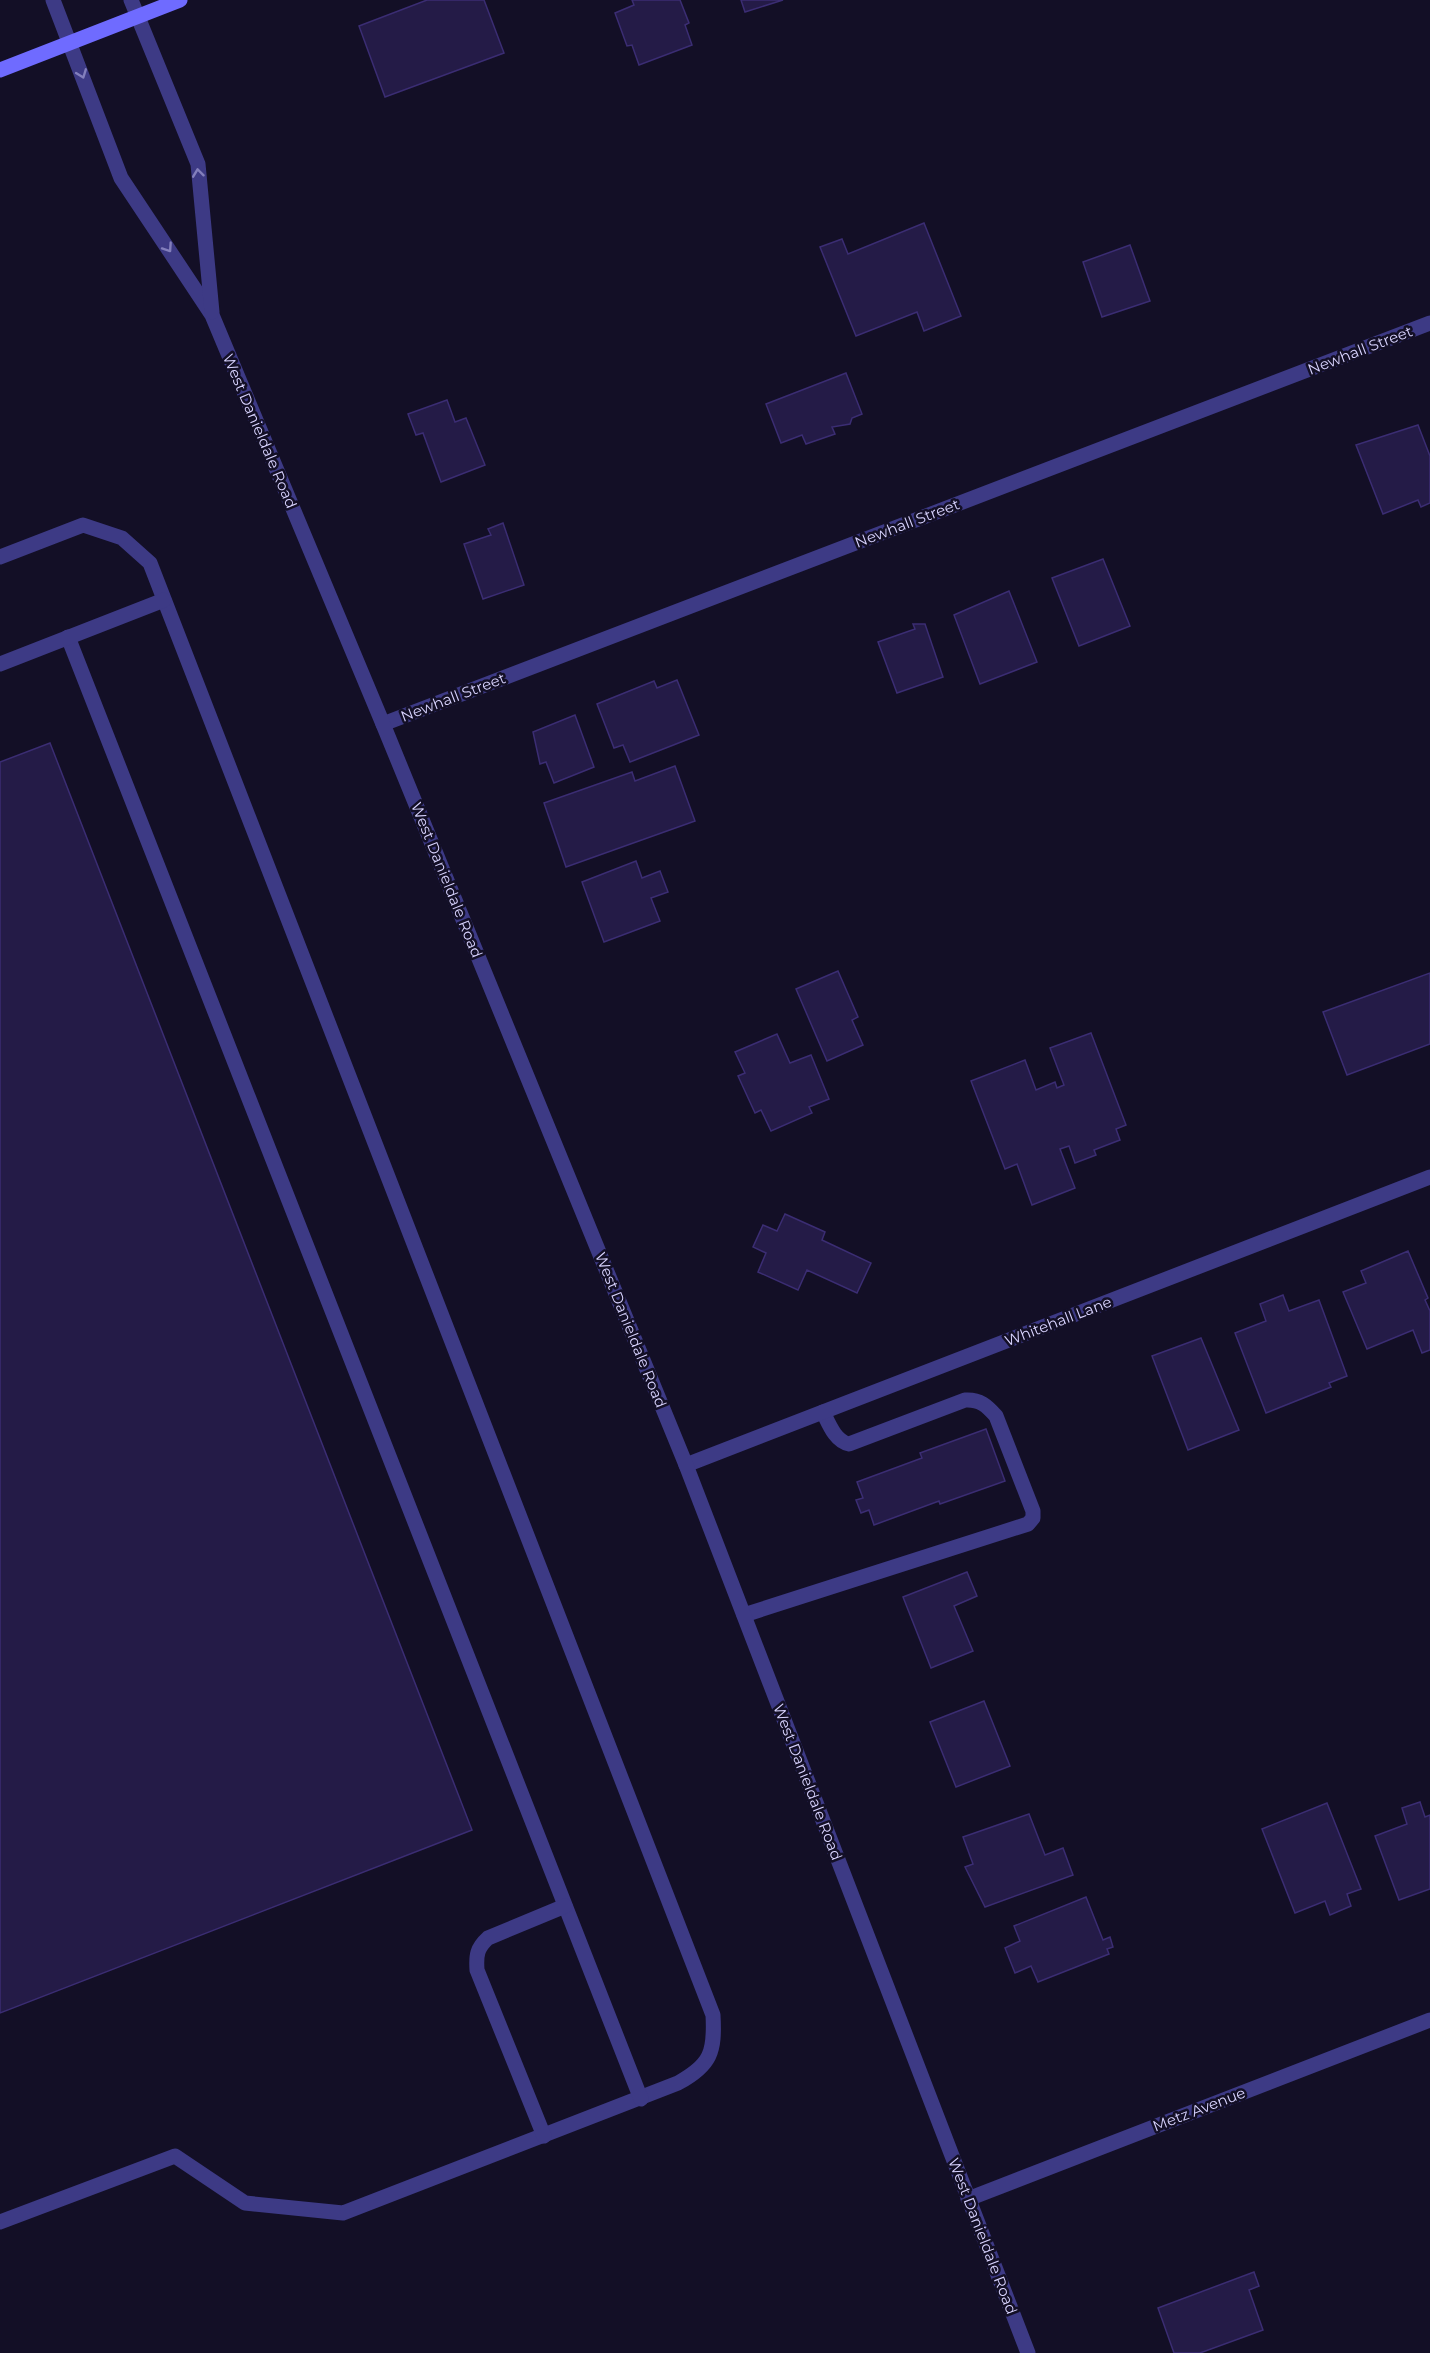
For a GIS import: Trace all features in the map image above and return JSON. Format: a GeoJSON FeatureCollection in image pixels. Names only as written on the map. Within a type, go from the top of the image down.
{"type":"FeatureCollection","features":[{"type":"Feature","properties":{"kind":"main road"},"geometry":{"type":"LineString","coordinates":[[0,70],[180,0]]}},
{"type":"Feature","properties":{"kind":"street","name":"West Danieldale Road"},"geometry":{"type":"LineString","coordinates":[[53,0],[122,178],[212,315],[383,724],[686,1465],[1028,2353]]}},
{"type":"Feature","properties":{"kind":"street","name":"West Danieldale Road"},"geometry":{"type":"LineString","coordinates":[[131,0],[198,165],[212,315]]}},
{"type":"Feature","properties":{"kind":"street","name":"Newhall Street"},"geometry":{"type":"LineString","coordinates":[[383,724],[1430,323]]}},
{"type":"Feature","properties":{"kind":"street"},"geometry":{"type":"LineString","coordinates":[[0,557],[83,525],[122,538],[150,564],[713,2015],[714,2037],[710,2058],[696,2073],[641,2099],[343,2213],[245,2203],[174,2156],[0,2222]]}},
{"type":"Feature","properties":{"kind":"street"},"geometry":{"type":"LineString","coordinates":[[0,664],[164,600]]}},
{"type":"Feature","properties":{"kind":"street"},"geometry":{"type":"LineString","coordinates":[[68,637],[641,2099]]}},
{"type":"Feature","properties":{"kind":"street","name":"Whitehall Lane"},"geometry":{"type":"LineString","coordinates":[[686,1465],[1430,1177]]}},
{"type":"Feature","properties":{"kind":"street"},"geometry":{"type":"LineString","coordinates":[[744,1615],[1028,1524],[1033,1518],[1033,1511],[996,1416],[986,1405],[975,1399],[965,1400],[849,1444],[844,1443],[832,1430],[823,1412]]}},
{"type":"Feature","properties":{"kind":"street"},"geometry":{"type":"LineString","coordinates":[[544,2136],[477,1970],[476,1955],[479,1946],[488,1938],[565,1906]]}},
{"type":"Feature","properties":{"kind":"street","name":"Metz Avenue"},"geometry":{"type":"LineString","coordinates":[[968,2199],[1430,2020]]}},
{"type":"Feature","properties":{"kind":"building"},"geometry":{"type":"Polygon","coordinates":[[[427,0],[484,0],[504,53],[385,97],[359,26],[427,0]]]}},
{"type":"Feature","properties":{"kind":"building"},"geometry":{"type":"Polygon","coordinates":[[[632,0],[680,0],[689,23],[685,25],[692,45],[639,65],[632,45],[627,46],[615,13],[634,5],[632,0]]]}},
{"type":"Feature","properties":{"kind":"building"},"geometry":{"type":"Polygon","coordinates":[[[741,0],[783,0],[745,12],[741,0]]]}},
{"type":"Feature","properties":{"kind":"building"},"geometry":{"type":"Polygon","coordinates":[[[924,223],[961,316],[924,331],[917,312],[856,336],[820,247],[842,239],[848,254],[924,223]]]}},
{"type":"Feature","properties":{"kind":"building"},"geometry":{"type":"Polygon","coordinates":[[[1130,245],[1150,301],[1102,317],[1083,262],[1130,245]]]}},
{"type":"Feature","properties":{"kind":"building"},"geometry":{"type":"Polygon","coordinates":[[[846,373],[862,414],[852,418],[850,424],[832,427],[835,434],[806,444],[802,435],[781,443],[766,404],[846,373]]]}},
{"type":"Feature","properties":{"kind":"building"},"geometry":{"type":"Polygon","coordinates":[[[447,400],[455,422],[466,418],[485,465],[441,482],[423,433],[416,435],[408,414],[447,400]]]}},
{"type":"Feature","properties":{"kind":"building"},"geometry":{"type":"Polygon","coordinates":[[[1418,425],[1430,456],[1430,503],[1421,507],[1418,500],[1383,514],[1356,445],[1418,425]]]}},
{"type":"Feature","properties":{"kind":"building"},"geometry":{"type":"Polygon","coordinates":[[[503,523],[524,585],[483,599],[464,544],[491,535],[488,529],[503,523]]]}},
{"type":"Feature","properties":{"kind":"building"},"geometry":{"type":"Polygon","coordinates":[[[1103,559],[1130,626],[1079,646],[1052,578],[1103,559]]]}},
{"type":"Feature","properties":{"kind":"building"},"geometry":{"type":"Polygon","coordinates":[[[1009,591],[1037,662],[980,684],[954,615],[1009,591]]]}},
{"type":"Feature","properties":{"kind":"building"},"geometry":{"type":"Polygon","coordinates":[[[913,624],[925,624],[943,677],[897,693],[878,642],[915,629],[913,624]]]}},
{"type":"Feature","properties":{"kind":"building"},"geometry":{"type":"Polygon","coordinates":[[[677,680],[699,735],[630,762],[623,745],[614,748],[597,704],[654,681],[657,688],[677,680]]]}},
{"type":"Feature","properties":{"kind":"building"},"geometry":{"type":"Polygon","coordinates":[[[575,715],[594,767],[554,783],[546,762],[540,764],[533,732],[575,715]]]}},
{"type":"Feature","properties":{"kind":"building"},"geometry":{"type":"Polygon","coordinates":[[[50,743],[472,1830],[0,2013],[0,762],[50,743]]]}},
{"type":"Feature","properties":{"kind":"building"},"geometry":{"type":"Polygon","coordinates":[[[675,766],[695,821],[566,867],[544,803],[632,772],[635,781],[675,766]]]}},
{"type":"Feature","properties":{"kind":"building"},"geometry":{"type":"Polygon","coordinates":[[[636,861],[642,878],[660,871],[668,892],[651,898],[660,921],[604,942],[582,882],[636,861]]]}},
{"type":"Feature","properties":{"kind":"building"},"geometry":{"type":"Polygon","coordinates":[[[838,971],[858,1017],[852,1020],[863,1045],[827,1061],[796,989],[838,971]]]}},
{"type":"Feature","properties":{"kind":"building"},"geometry":{"type":"Polygon","coordinates":[[[1430,973],[1430,1044],[1347,1075],[1323,1012],[1430,973]]]}},
{"type":"Feature","properties":{"kind":"building"},"geometry":{"type":"Polygon","coordinates":[[[1091,1033],[1126,1125],[1116,1129],[1120,1140],[1094,1150],[1096,1155],[1075,1163],[1069,1146],[1060,1149],[1075,1188],[1032,1205],[1017,1164],[1005,1169],[971,1081],[1025,1060],[1036,1090],[1055,1082],[1057,1088],[1064,1085],[1050,1048],[1091,1033]]]}},
{"type":"Feature","properties":{"kind":"building"},"geometry":{"type":"Polygon","coordinates":[[[777,1034],[790,1063],[811,1055],[829,1099],[809,1107],[812,1113],[771,1131],[761,1110],[755,1113],[738,1076],[745,1073],[735,1052],[777,1034]]]}},
{"type":"Feature","properties":{"kind":"building"},"geometry":{"type":"Polygon","coordinates":[[[785,1214],[825,1232],[822,1240],[871,1263],[857,1293],[807,1270],[798,1290],[758,1272],[766,1253],[753,1247],[763,1225],[777,1231],[785,1214]]]}},
{"type":"Feature","properties":{"kind":"building"},"geometry":{"type":"Polygon","coordinates":[[[1408,1251],[1428,1298],[1425,1300],[1430,1311],[1430,1350],[1422,1353],[1413,1330],[1367,1349],[1343,1292],[1366,1283],[1361,1271],[1408,1251]]]}},
{"type":"Feature","properties":{"kind":"building"},"geometry":{"type":"Polygon","coordinates":[[[1283,1295],[1289,1311],[1319,1300],[1347,1376],[1329,1383],[1331,1387],[1266,1413],[1235,1333],[1266,1321],[1260,1304],[1283,1295]]]}},
{"type":"Feature","properties":{"kind":"building"},"geometry":{"type":"Polygon","coordinates":[[[1201,1338],[1239,1430],[1188,1450],[1152,1356],[1201,1338]]]}},
{"type":"Feature","properties":{"kind":"building"},"geometry":{"type":"Polygon","coordinates":[[[986,1429],[1005,1481],[940,1504],[939,1501],[874,1525],[869,1510],[861,1513],[856,1500],[863,1498],[857,1482],[922,1458],[920,1453],[986,1429]]]}},
{"type":"Feature","properties":{"kind":"building"},"geometry":{"type":"Polygon","coordinates":[[[967,1572],[977,1596],[954,1606],[973,1651],[931,1668],[903,1597],[967,1572]]]}},
{"type":"Feature","properties":{"kind":"building"},"geometry":{"type":"Polygon","coordinates":[[[984,1701],[1010,1766],[956,1787],[930,1722],[984,1701]]]}},
{"type":"Feature","properties":{"kind":"building"},"geometry":{"type":"Polygon","coordinates":[[[1420,1802],[1425,1817],[1430,1815],[1430,1889],[1399,1900],[1375,1836],[1407,1824],[1402,1808],[1420,1802]]]}},
{"type":"Feature","properties":{"kind":"building"},"geometry":{"type":"Polygon","coordinates":[[[1327,1803],[1361,1889],[1347,1894],[1351,1906],[1330,1915],[1325,1901],[1295,1913],[1262,1829],[1327,1803]]]}},
{"type":"Feature","properties":{"kind":"building"},"geometry":{"type":"Polygon","coordinates":[[[1029,1814],[1045,1855],[1063,1848],[1073,1875],[985,1907],[965,1867],[973,1864],[963,1837],[1029,1814]]]}},
{"type":"Feature","properties":{"kind":"building"},"geometry":{"type":"Polygon","coordinates":[[[1086,1897],[1103,1940],[1110,1937],[1113,1947],[1107,1949],[1109,1954],[1038,1982],[1031,1966],[1015,1973],[1005,1948],[1020,1941],[1014,1926],[1086,1897]]]}},
{"type":"Feature","properties":{"kind":"building"},"geometry":{"type":"Polygon","coordinates":[[[1254,2272],[1259,2286],[1249,2290],[1263,2330],[1200,2353],[1174,2353],[1158,2308],[1254,2272]]]}}]}
